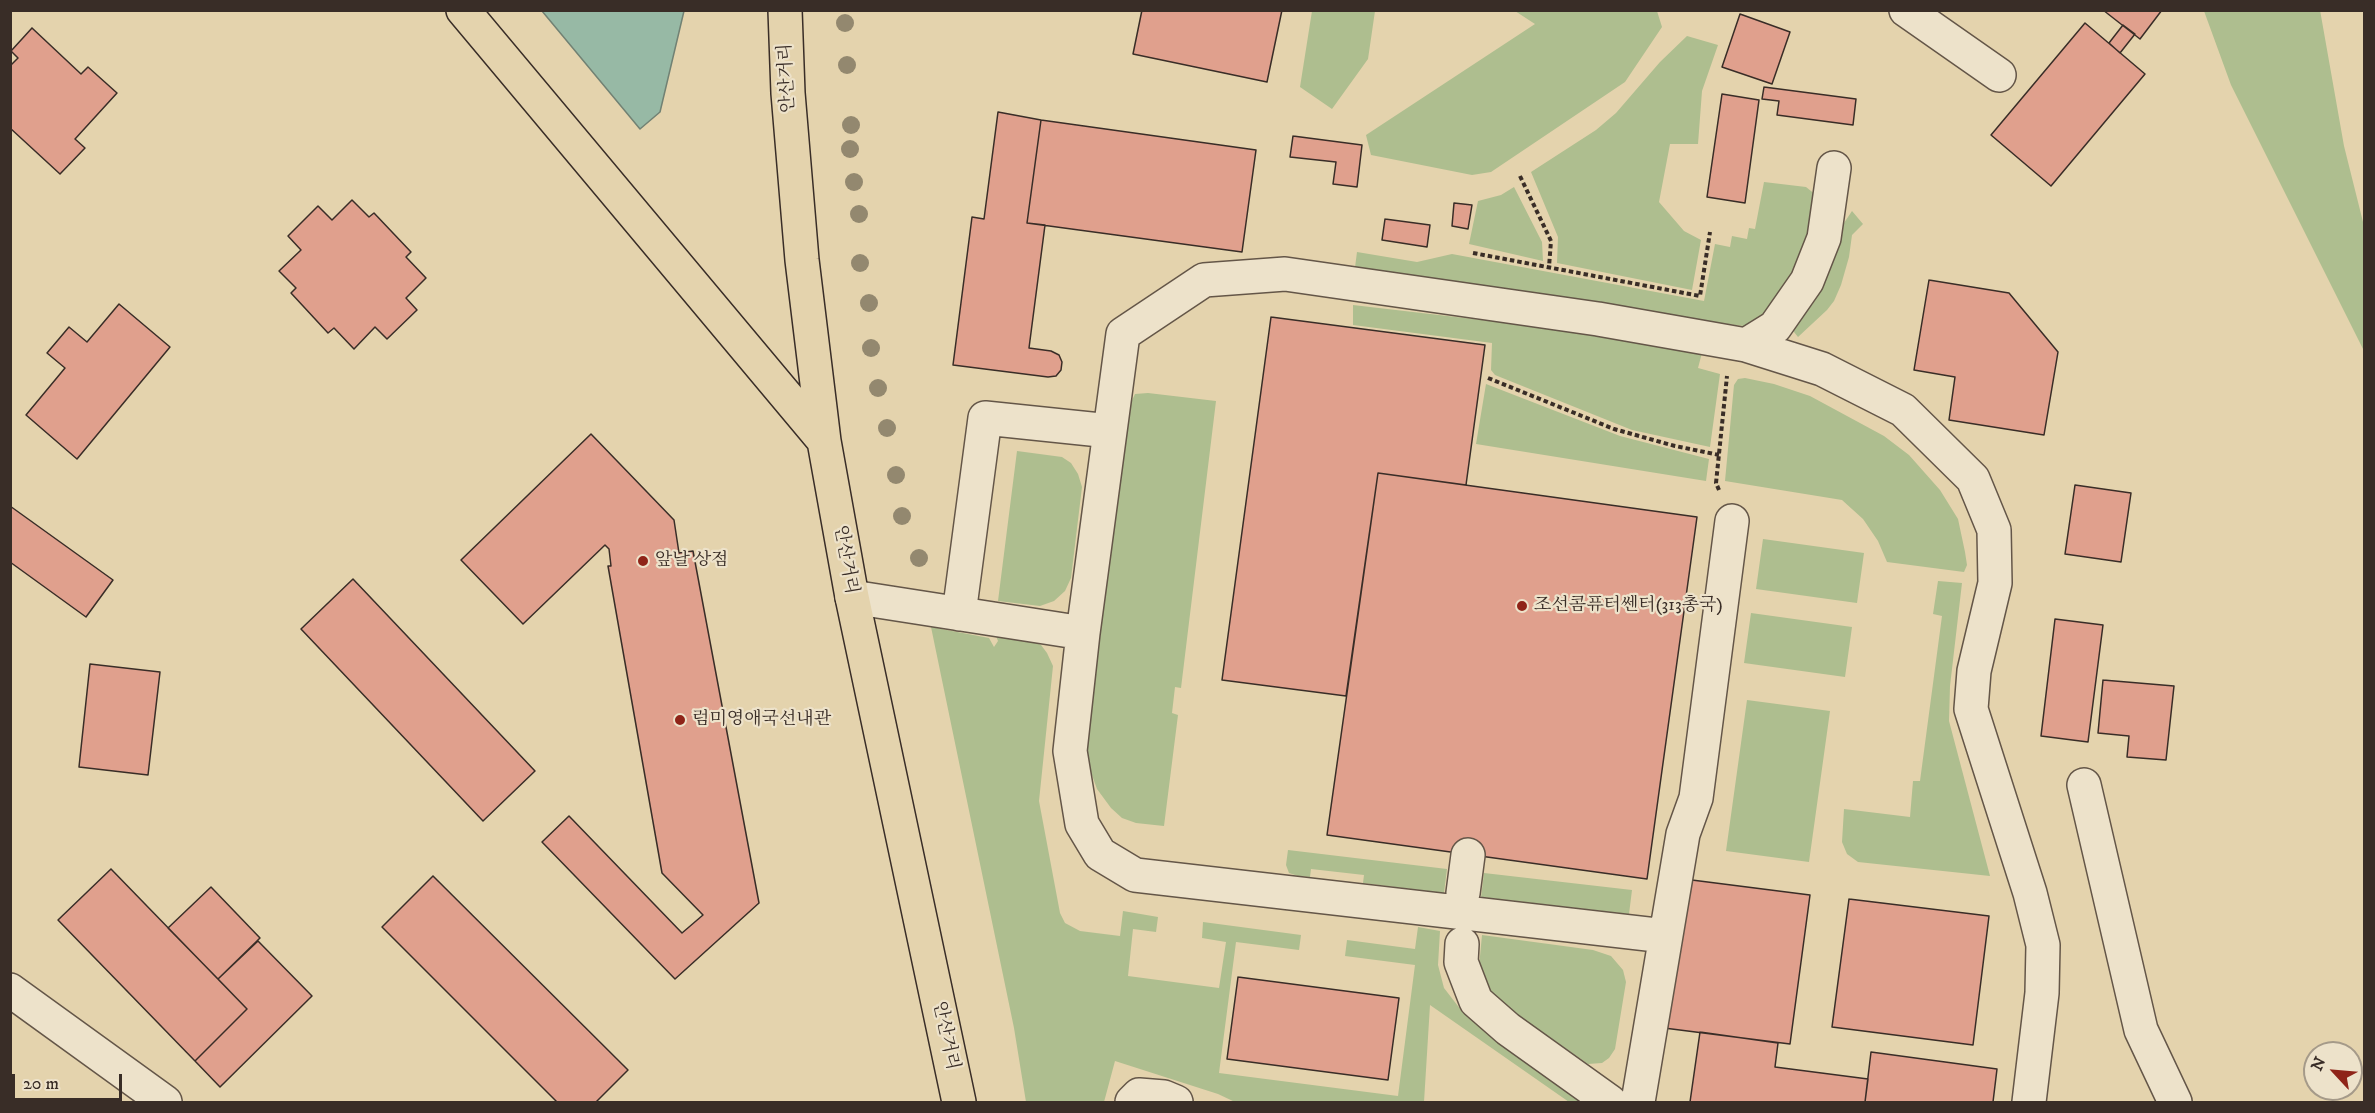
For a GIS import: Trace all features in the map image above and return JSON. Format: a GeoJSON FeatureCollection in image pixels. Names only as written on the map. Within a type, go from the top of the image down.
{"type":"FeatureCollection","features":[{"type":"Feature","properties":{"kind":"main road"},"geometry":{"type":"LineString","coordinates":[[463,10],[824,441]]}},
{"type":"Feature","properties":{"kind":"main road","name":"안산거리"},"geometry":{"type":"LineString","coordinates":[[785,10],[788,93],[802,260],[824,441],[852,597],[959,1102]]}},
{"type":"Feature","properties":{"kind":"street"},"geometry":{"type":"LineString","coordinates":[[1906,10],[1999,75]]}},
{"type":"Feature","properties":{"kind":"street"},"geometry":{"type":"LineString","coordinates":[[1737,344],[1775,327],[1807,281],[1824,238],[1834,168]]}},
{"type":"Feature","properties":{"kind":"street"},"geometry":{"type":"LineString","coordinates":[[1665,936],[1135,875],[1100,854],[1082,825],[1070,752],[1083,633],[1123,334],[1204,280],[1285,274],[1598,319],[1737,344],[1822,369],[1903,410],[1972,479],[1994,530],[1995,583],[1974,671],[1971,709],[2030,893],[2043,945],[2042,993],[2029,1102]]}},
{"type":"Feature","properties":{"kind":"street"},"geometry":{"type":"LineString","coordinates":[[959,614],[985,418],[1110,431]]}},
{"type":"Feature","properties":{"kind":"street"},"geometry":{"type":"LineString","coordinates":[[1638,1102],[1683,834],[1696,798],[1732,521]]}},
{"type":"Feature","properties":{"kind":"street"},"geometry":{"type":"LineString","coordinates":[[852,597],[1083,633]]}},
{"type":"Feature","properties":{"kind":"street"},"geometry":{"type":"LineString","coordinates":[[2084,785],[2141,1030],[2175,1102]]}},
{"type":"Feature","properties":{"kind":"street"},"geometry":{"type":"LineString","coordinates":[[1463,892],[1468,855]]}},
{"type":"Feature","properties":{"kind":"street"},"geometry":{"type":"LineString","coordinates":[[1462,944],[1461,962],[1476,1001],[1508,1029],[1610,1102]]}},
{"type":"Feature","properties":{"kind":"street"},"geometry":{"type":"LineString","coordinates":[[10,990],[165,1102]]}},
{"type":"Feature","properties":{"kind":"street"},"geometry":{"type":"LineString","coordinates":[[1132,1102],[1139,1095],[1176,1102]]}},
{"type":"Feature","properties":{"kind":"path"},"geometry":{"type":"LineString","coordinates":[[1520,176],[1551,241],[1549,267]]}},
{"type":"Feature","properties":{"kind":"path"},"geometry":{"type":"LineString","coordinates":[[1473,253],[1700,296],[1710,231]]}},
{"type":"Feature","properties":{"kind":"path"},"geometry":{"type":"LineString","coordinates":[[1732,521],[1716,483],[1737,344]]}},
{"type":"Feature","properties":{"kind":"path"},"geometry":{"type":"LineString","coordinates":[[1488,378],[1614,429],[1674,446],[1719,455]]}},
{"type":"Feature","properties":{"kind":"shaded area"},"geometry":{"type":"Polygon","coordinates":[[[2320,10],[2344,146],[2364,226],[2364,351],[2231,85],[2204,11],[2320,10]]]}},
{"type":"Feature","properties":{"kind":"shaded area"},"geometry":{"type":"Polygon","coordinates":[[[542,11],[684,11],[660,112],[640,129],[542,11]]]}},
{"type":"Feature","properties":{"kind":"shaded area"},"geometry":{"type":"Polygon","coordinates":[[[1312,11],[1375,11],[1368,59],[1332,109],[1300,87],[1312,11]]]}},
{"type":"Feature","properties":{"kind":"shaded area"},"geometry":{"type":"Polygon","coordinates":[[[1515,11],[1657,11],[1662,27],[1625,82],[1491,172],[1472,175],[1371,155],[1366,135],[1535,24],[1515,11]]]}},
{"type":"Feature","properties":{"kind":"shaded area"},"geometry":{"type":"Polygon","coordinates":[[[1687,36],[1718,45],[1702,91],[1698,144],[1670,144],[1659,202],[1684,231],[1701,240],[1692,290],[1557,263],[1558,237],[1531,172],[1596,130],[1616,113],[1660,62],[1687,36]]]}},
{"type":"Feature","properties":{"kind":"shaded area"},"geometry":{"type":"Polygon","coordinates":[[[1764,182],[1806,187],[1816,195],[1818,236],[1771,316],[1743,326],[1354,275],[1357,252],[1417,262],[1452,254],[1704,301],[1715,244],[1730,247],[1732,236],[1747,239],[1749,228],[1755,229],[1764,182]]]}},
{"type":"Feature","properties":{"kind":"shaded area"},"geometry":{"type":"Polygon","coordinates":[[[1514,187],[1542,242],[1543,261],[1469,244],[1478,201],[1501,195],[1514,187]]]}},
{"type":"Feature","properties":{"kind":"shaded area"},"geometry":{"type":"Polygon","coordinates":[[[1852,211],[1863,224],[1852,235],[1841,285],[1827,310],[1798,337],[1790,327],[1812,305],[1820,292],[1842,226],[1852,211]]]}},
{"type":"Feature","properties":{"kind":"shaded area"},"geometry":{"type":"Polygon","coordinates":[[[1353,305],[1636,338],[1703,349],[1698,368],[1720,374],[1710,447],[1632,430],[1495,375],[1491,370],[1492,343],[1353,325],[1353,305]]]}},
{"type":"Feature","properties":{"kind":"shaded area"},"geometry":{"type":"Polygon","coordinates":[[[1745,378],[1774,384],[1810,396],[1884,436],[1909,455],[1940,490],[1958,519],[1967,565],[1964,572],[1887,562],[1878,541],[1863,519],[1842,500],[1725,481],[1734,385],[1738,379],[1745,378]]]}},
{"type":"Feature","properties":{"kind":"shaded area"},"geometry":{"type":"Polygon","coordinates":[[[1486,384],[1620,436],[1709,459],[1706,481],[1476,444],[1486,384]]]}},
{"type":"Feature","properties":{"kind":"shaded area"},"geometry":{"type":"Polygon","coordinates":[[[1148,393],[1216,401],[1181,688],[1175,687],[1172,713],[1178,715],[1164,826],[1136,823],[1122,818],[1111,808],[1097,789],[1088,764],[1086,748],[1128,409],[1135,394],[1148,393]]]}},
{"type":"Feature","properties":{"kind":"shaded area"},"geometry":{"type":"Polygon","coordinates":[[[1017,451],[1062,457],[1071,463],[1082,487],[1071,578],[1065,591],[1054,601],[1040,606],[998,601],[1017,451]]]}},
{"type":"Feature","properties":{"kind":"shaded area"},"geometry":{"type":"Polygon","coordinates":[[[1763,539],[1864,553],[1857,603],[1756,589],[1763,539]]]}},
{"type":"Feature","properties":{"kind":"shaded area"},"geometry":{"type":"Polygon","coordinates":[[[1938,581],[1962,583],[1950,686],[1949,721],[1990,876],[1858,862],[1847,854],[1842,842],[1844,809],[1910,817],[1913,781],[1920,781],[1942,616],[1933,614],[1938,581]]]}},
{"type":"Feature","properties":{"kind":"shaded area"},"geometry":{"type":"Polygon","coordinates":[[[1751,613],[1852,627],[1845,677],[1744,663],[1751,613]]]}},
{"type":"Feature","properties":{"kind":"shaded area"},"geometry":{"type":"Polygon","coordinates":[[[931,627],[989,638],[994,647],[998,641],[996,636],[1033,641],[1041,645],[1047,653],[1053,666],[1039,801],[1060,913],[1065,923],[1080,931],[1120,936],[1123,911],[1158,917],[1156,932],[1133,929],[1128,976],[1219,988],[1226,942],[1202,938],[1203,922],[1301,935],[1299,950],[1236,942],[1219,1073],[1398,1096],[1415,965],[1345,956],[1347,940],[1415,949],[1418,927],[1440,931],[1438,965],[1444,988],[1461,1010],[1509,1050],[1584,1102],[1569,1102],[1430,1005],[1424,1102],[1235,1102],[1218,1094],[1115,1061],[1104,1102],[1026,1102],[1014,1028],[931,627]]]}},
{"type":"Feature","properties":{"kind":"shaded area"},"geometry":{"type":"Polygon","coordinates":[[[1747,700],[1830,711],[1809,862],[1726,851],[1747,700]]]}},
{"type":"Feature","properties":{"kind":"shaded area"},"geometry":{"type":"Polygon","coordinates":[[[1288,850],[1447,869],[1444,893],[1363,883],[1364,875],[1311,869],[1310,877],[1298,876],[1289,873],[1286,865],[1288,850]]]}},
{"type":"Feature","properties":{"kind":"shaded area"},"geometry":{"type":"Polygon","coordinates":[[[1484,873],[1632,890],[1629,914],[1481,897],[1484,873]]]}},
{"type":"Feature","properties":{"kind":"shaded area"},"geometry":{"type":"Polygon","coordinates":[[[1482,935],[1593,950],[1611,956],[1623,970],[1626,982],[1615,1049],[1609,1058],[1602,1063],[1588,1064],[1499,1002],[1484,986],[1479,967],[1482,935]]]}},
{"type":"Feature","properties":{"kind":"building"},"geometry":{"type":"Polygon","coordinates":[[[1142,10],[1282,10],[1267,82],[1133,54],[1142,10]]]}},
{"type":"Feature","properties":{"kind":"building"},"geometry":{"type":"Polygon","coordinates":[[[2103,10],[2162,10],[2140,39],[2103,10]]]}},
{"type":"Feature","properties":{"kind":"building"},"geometry":{"type":"Polygon","coordinates":[[[1740,14],[1790,32],[1772,84],[1722,67],[1740,14]]]}},
{"type":"Feature","properties":{"kind":"building"},"geometry":{"type":"Polygon","coordinates":[[[2085,23],[2145,74],[2051,186],[1991,135],[2085,23]]]}},
{"type":"Feature","properties":{"kind":"building"},"geometry":{"type":"Polygon","coordinates":[[[2123,25],[2135,34],[2120,53],[2109,43],[2123,25]]]}},
{"type":"Feature","properties":{"kind":"building"},"geometry":{"type":"Polygon","coordinates":[[[32,28],[81,74],[88,67],[117,93],[75,139],[85,148],[60,174],[10,128],[10,66],[18,58],[11,51],[32,28]]]}},
{"type":"Feature","properties":{"kind":"building"},"geometry":{"type":"Polygon","coordinates":[[[1764,87],[1856,99],[1853,125],[1777,115],[1779,101],[1762,99],[1764,87]]]}},
{"type":"Feature","properties":{"kind":"building"},"geometry":{"type":"Polygon","coordinates":[[[1722,94],[1759,100],[1745,203],[1707,197],[1722,94]]]}},
{"type":"Feature","properties":{"kind":"building"},"geometry":{"type":"Polygon","coordinates":[[[998,112],[1041,120],[1027,223],[1045,225],[1029,348],[1051,351],[1059,355],[1062,362],[1061,370],[1056,376],[1048,377],[953,365],[972,217],[984,219],[998,112]]]}},
{"type":"Feature","properties":{"kind":"building"},"geometry":{"type":"Polygon","coordinates":[[[1041,120],[1256,150],[1242,252],[1027,223],[1041,120]]]}},
{"type":"Feature","properties":{"kind":"building"},"geometry":{"type":"Polygon","coordinates":[[[1293,136],[1362,145],[1357,187],[1333,184],[1336,162],[1290,157],[1293,136]]]}},
{"type":"Feature","properties":{"kind":"building"},"geometry":{"type":"Polygon","coordinates":[[[352,200],[369,217],[374,213],[411,252],[406,257],[426,278],[406,298],[417,310],[387,339],[375,327],[354,349],[334,328],[328,333],[291,293],[296,288],[279,271],[301,250],[288,236],[318,206],[332,220],[352,200]]]}},
{"type":"Feature","properties":{"kind":"building"},"geometry":{"type":"Polygon","coordinates":[[[1454,203],[1472,205],[1468,229],[1452,226],[1454,203]]]}},
{"type":"Feature","properties":{"kind":"building"},"geometry":{"type":"Polygon","coordinates":[[[1385,219],[1430,225],[1427,247],[1382,240],[1385,219]]]}},
{"type":"Feature","properties":{"kind":"building"},"geometry":{"type":"Polygon","coordinates":[[[1929,280],[2009,293],[2058,352],[2044,435],[1949,420],[1955,377],[1914,370],[1929,280]]]}},
{"type":"Feature","properties":{"kind":"building"},"geometry":{"type":"Polygon","coordinates":[[[119,304],[170,347],[77,459],[26,415],[65,368],[47,353],[69,327],[87,342],[119,304]]]}},
{"type":"Feature","properties":{"kind":"building"},"geometry":{"type":"Polygon","coordinates":[[[1271,317],[1485,345],[1466,485],[1378,473],[1346,696],[1222,680],[1271,317]]]}},
{"type":"Feature","properties":{"kind":"building","name":"럼미영애국선내관"},"geometry":{"type":"Polygon","coordinates":[[[591,434],[674,520],[679,553],[693,551],[759,903],[675,979],[542,842],[569,816],[682,933],[703,915],[662,873],[608,566],[611,566],[609,549],[605,545],[523,624],[461,560],[591,434]]]}},
{"type":"Feature","properties":{"kind":"building","name":"조선콤퓨터쎈터(313총국)"},"geometry":{"type":"Polygon","coordinates":[[[1378,473],[1697,517],[1647,879],[1327,835],[1378,473]]]}},
{"type":"Feature","properties":{"kind":"building"},"geometry":{"type":"Polygon","coordinates":[[[2075,485],[2131,493],[2121,562],[2065,554],[2075,485]]]}},
{"type":"Feature","properties":{"kind":"building"},"geometry":{"type":"Polygon","coordinates":[[[10,506],[113,580],[86,617],[10,562],[10,506]]]}},
{"type":"Feature","properties":{"kind":"building"},"geometry":{"type":"Polygon","coordinates":[[[353,579],[535,771],[483,821],[301,629],[353,579]]]}},
{"type":"Feature","properties":{"kind":"building"},"geometry":{"type":"Polygon","coordinates":[[[2055,619],[2103,625],[2088,742],[2041,736],[2055,619]]]}},
{"type":"Feature","properties":{"kind":"building"},"geometry":{"type":"Polygon","coordinates":[[[90,664],[160,672],[148,775],[79,767],[90,664]]]}},
{"type":"Feature","properties":{"kind":"building"},"geometry":{"type":"Polygon","coordinates":[[[2103,680],[2174,686],[2166,760],[2127,757],[2129,736],[2098,733],[2103,680]]]}},
{"type":"Feature","properties":{"kind":"building"},"geometry":{"type":"Polygon","coordinates":[[[111,869],[247,1009],[195,1061],[58,920],[111,869]]]}},
{"type":"Feature","properties":{"kind":"building"},"geometry":{"type":"Polygon","coordinates":[[[433,876],[628,1070],[596,1102],[557,1102],[382,927],[433,876]]]}},
{"type":"Feature","properties":{"kind":"building"},"geometry":{"type":"Polygon","coordinates":[[[1684,879],[1810,895],[1790,1044],[1664,1028],[1684,879]]]}},
{"type":"Feature","properties":{"kind":"building"},"geometry":{"type":"Polygon","coordinates":[[[211,887],[260,938],[218,979],[168,928],[211,887]]]}},
{"type":"Feature","properties":{"kind":"building"},"geometry":{"type":"Polygon","coordinates":[[[1849,899],[1989,916],[1973,1045],[1832,1027],[1849,899]]]}},
{"type":"Feature","properties":{"kind":"building"},"geometry":{"type":"Polygon","coordinates":[[[258,941],[312,996],[220,1087],[195,1061],[247,1009],[218,979],[258,941]]]}},
{"type":"Feature","properties":{"kind":"building"},"geometry":{"type":"Polygon","coordinates":[[[1238,977],[1399,998],[1388,1080],[1227,1059],[1238,977]]]}},
{"type":"Feature","properties":{"kind":"building"},"geometry":{"type":"Polygon","coordinates":[[[1700,1032],[1778,1043],[1775,1067],[1868,1079],[1865,1102],[1690,1102],[1700,1032]]]}},
{"type":"Feature","properties":{"kind":"building"},"geometry":{"type":"Polygon","coordinates":[[[1871,1052],[1997,1069],[1993,1102],[1865,1102],[1871,1052]]]}},
{"type":"Feature","properties":{"kind":"place","name":"앞날 상점"},"geometry":{"type":"Point","coordinates":[643,561]}},
{"type":"Feature","properties":{"kind":"place","name":"조선콤퓨터쎈터(313총국)"},"geometry":{"type":"Point","coordinates":[1522,606]}},
{"type":"Feature","properties":{"kind":"place","name":"럼미영애국선내관"},"geometry":{"type":"Point","coordinates":[680,720]}}]}
